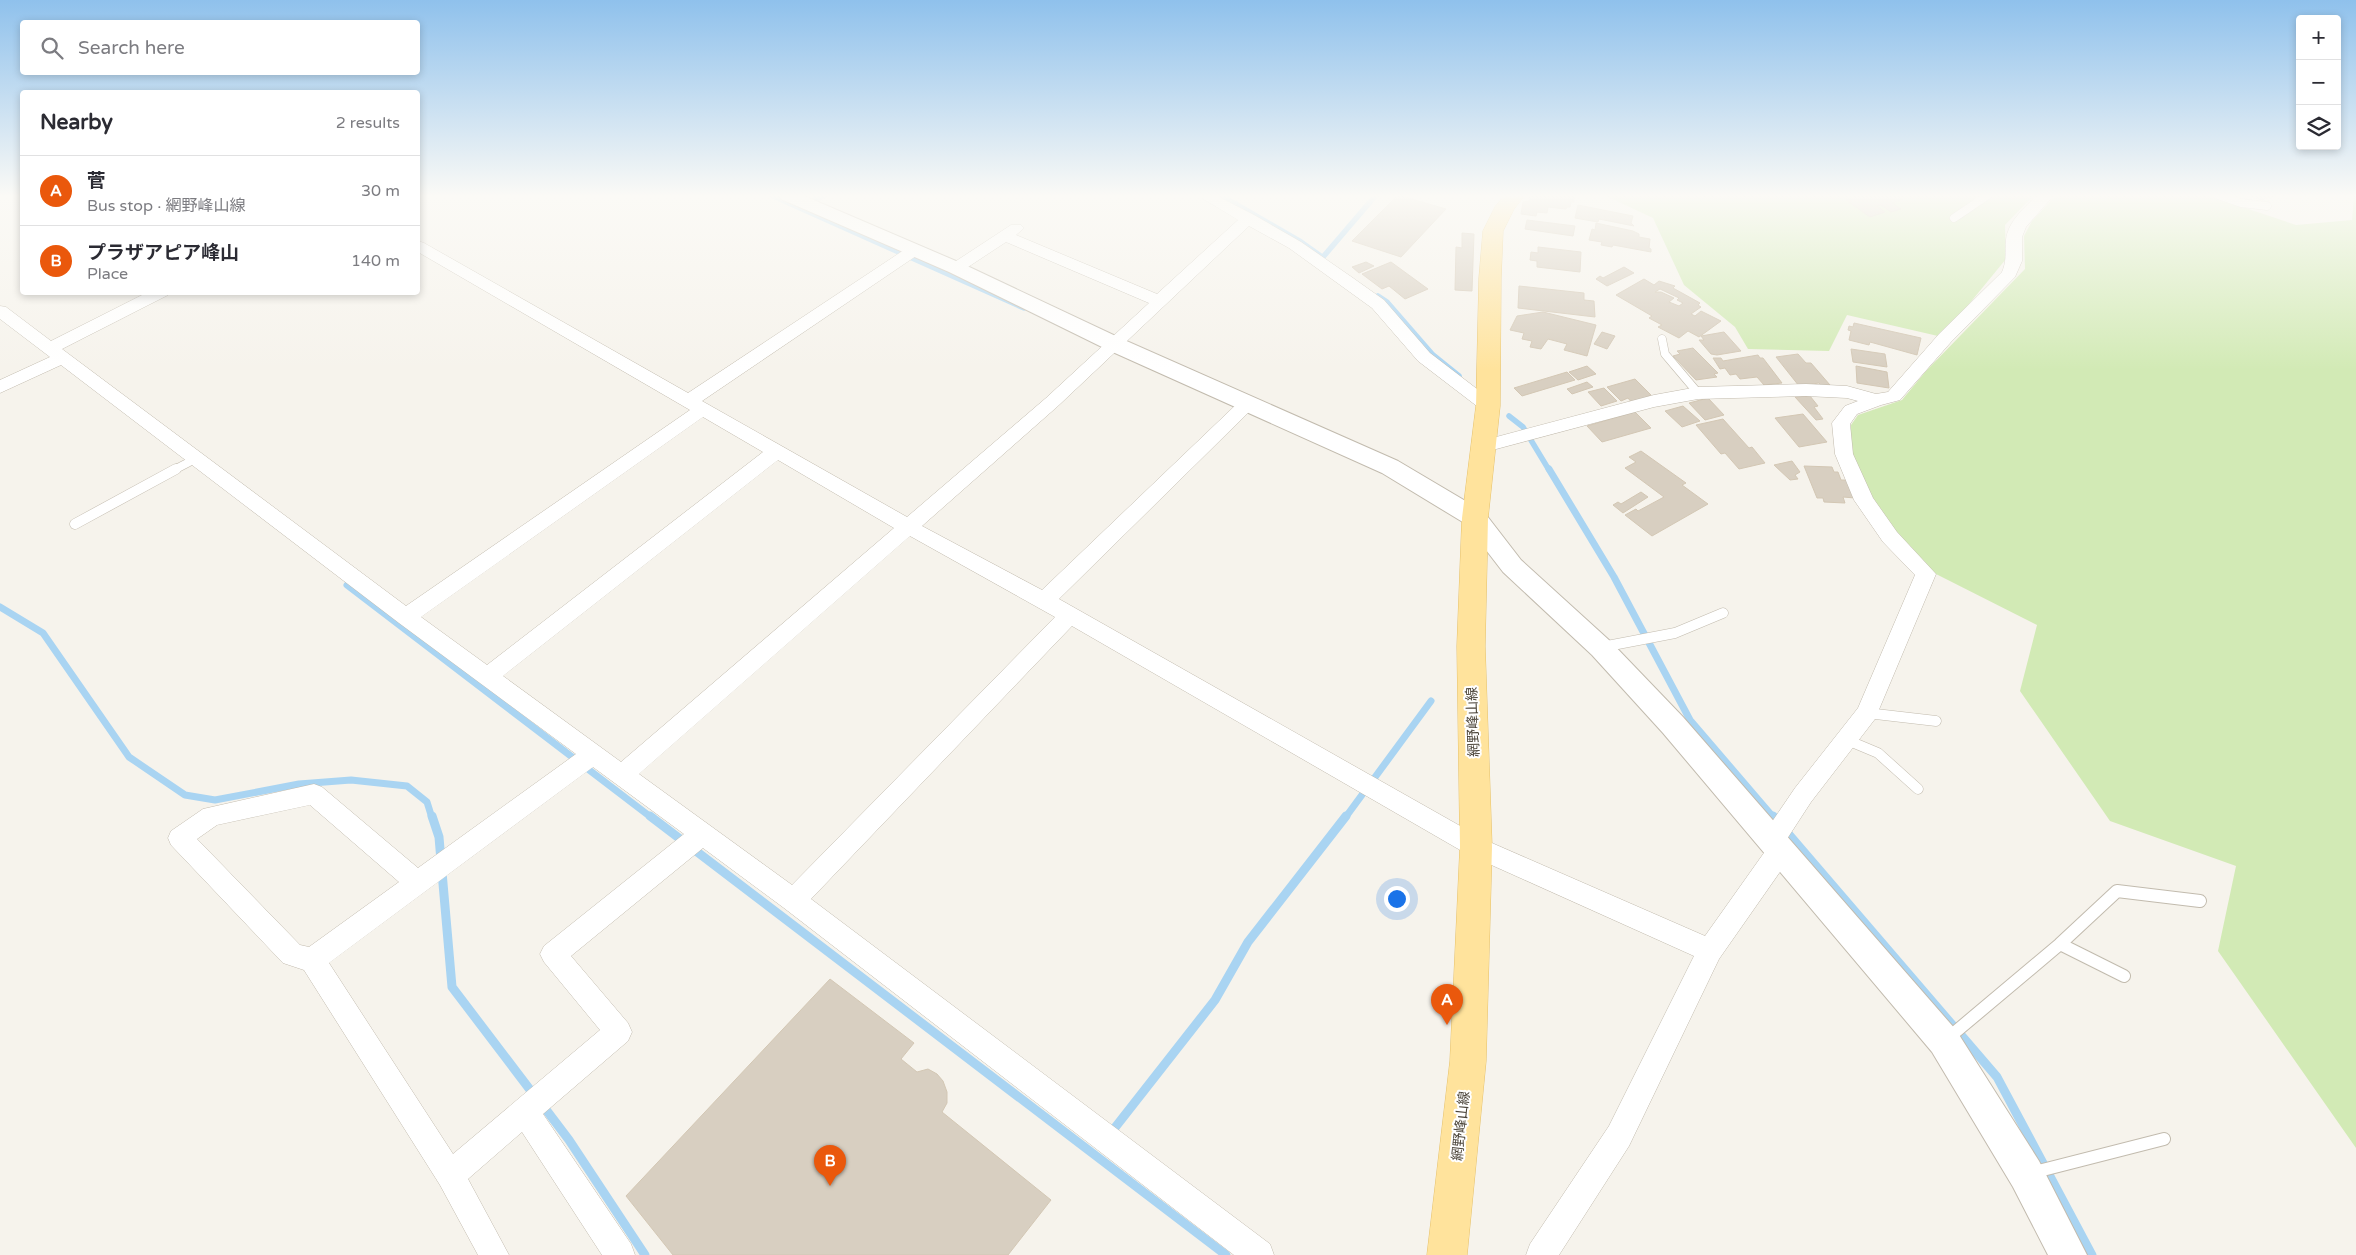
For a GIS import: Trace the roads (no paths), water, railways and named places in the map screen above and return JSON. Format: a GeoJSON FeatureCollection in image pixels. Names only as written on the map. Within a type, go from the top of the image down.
{"type":"FeatureCollection","features":[{"type":"Feature","properties":{"kind":"main road","name":"網野峰山線"},"geometry":{"type":"LineString","coordinates":[[1447,1255],[1468,1061],[1476,847],[1471,646],[1475,518],[1485,446],[1488,406],[1492,254]]}},
{"type":"Feature","properties":{"kind":"street"},"geometry":{"type":"LineString","coordinates":[[431,254],[907,526],[1044,601],[1476,847],[1710,951]]}},
{"type":"Feature","properties":{"kind":"street"},"geometry":{"type":"LineString","coordinates":[[406,617],[696,405],[909,254]]}},
{"type":"Feature","properties":{"kind":"street"},"geometry":{"type":"LineString","coordinates":[[919,254],[956,268],[1114,344],[1390,466],[1475,518],[1512,566],[1601,648],[1673,725],[1944,1041],[2026,1174],[2068,1255]]}},
{"type":"Feature","properties":{"kind":"street"},"geometry":{"type":"LineString","coordinates":[[956,268],[978,254]]}},
{"type":"Feature","properties":{"kind":"street"},"geometry":{"type":"LineString","coordinates":[[1059,254],[1161,302]]}},
{"type":"Feature","properties":{"kind":"street"},"geometry":{"type":"LineString","coordinates":[[622,775],[1052,402],[1211,254]]}},
{"type":"Feature","properties":{"kind":"street"},"geometry":{"type":"LineString","coordinates":[[1307,254],[1378,304],[1424,357],[1488,406]]}},
{"type":"Feature","properties":{"kind":"street"},"geometry":{"type":"LineString","coordinates":[[1542,1255],[1619,1136],[1710,951],[1776,847],[1803,795],[1867,714],[1926,574],[1890,537],[1869,508],[1844,454],[1841,423],[1851,410],[1876,400],[1894,396],[1945,338],[2008,274],[2016,262],[2016,254]]}},
{"type":"Feature","properties":{"kind":"street"},"geometry":{"type":"LineString","coordinates":[[0,387],[157,295]]}},
{"type":"Feature","properties":{"kind":"street"},"geometry":{"type":"LineString","coordinates":[[0,311],[195,459],[353,575],[406,617],[793,900],[1258,1255]]}},
{"type":"Feature","properties":{"kind":"street"},"geometry":{"type":"LineString","coordinates":[[1485,446],[1654,401],[1698,393],[1806,390],[1847,392],[1876,400]]}},
{"type":"Feature","properties":{"kind":"street"},"geometry":{"type":"LineString","coordinates":[[1044,601],[1248,403]]}},
{"type":"Feature","properties":{"kind":"street"},"geometry":{"type":"LineString","coordinates":[[487,677],[777,451]]}},
{"type":"Feature","properties":{"kind":"street"},"geometry":{"type":"LineString","coordinates":[[793,900],[1070,616]]}},
{"type":"Feature","properties":{"kind":"street"},"geometry":{"type":"LineString","coordinates":[[312,960],[593,754]]}},
{"type":"Feature","properties":{"kind":"street"},"geometry":{"type":"LineString","coordinates":[[417,882],[314,794],[211,816],[180,838],[292,955],[312,960],[450,1175],[494,1255]]}},
{"type":"Feature","properties":{"kind":"street"},"geometry":{"type":"LineString","coordinates":[[450,1175],[618,1032],[553,954],[702,834]]}},
{"type":"Feature","properties":{"kind":"street"},"geometry":{"type":"LineString","coordinates":[[526,1110],[620,1255]]}},
{"type":"Feature","properties":{"kind":"lane"},"geometry":{"type":"LineString","coordinates":[[1662,339],[1665,354],[1698,393]]}},
{"type":"Feature","properties":{"kind":"lane"},"geometry":{"type":"LineString","coordinates":[[76,524],[195,459]]}},
{"type":"Feature","properties":{"kind":"lane"},"geometry":{"type":"LineString","coordinates":[[1601,648],[1675,633],[1723,613]]}},
{"type":"Feature","properties":{"kind":"lane"},"geometry":{"type":"LineString","coordinates":[[1867,714],[1936,721]]}},
{"type":"Feature","properties":{"kind":"lane"},"geometry":{"type":"LineString","coordinates":[[1847,740],[1878,753],[1918,789]]}},
{"type":"Feature","properties":{"kind":"lane"},"geometry":{"type":"LineString","coordinates":[[1944,1041],[2060,944],[2117,891],[2200,901]]}},
{"type":"Feature","properties":{"kind":"lane"},"geometry":{"type":"LineString","coordinates":[[2060,944],[2124,976]]}},
{"type":"Feature","properties":{"kind":"lane"},"geometry":{"type":"LineString","coordinates":[[2026,1174],[2164,1140]]}},
{"type":"Feature","properties":{"kind":"waterway"},"geometry":{"type":"LineString","coordinates":[[902,254],[1024,308]]}},
{"type":"Feature","properties":{"kind":"waterway"},"geometry":{"type":"LineString","coordinates":[[1317,254],[1322,257]]}},
{"type":"Feature","properties":{"kind":"waterway"},"geometry":{"type":"LineString","coordinates":[[1323,257],[1326,254]]}},
{"type":"Feature","properties":{"kind":"waterway"},"geometry":{"type":"LineString","coordinates":[[1378,296],[1387,302],[1433,355],[1459,376]]}},
{"type":"Feature","properties":{"kind":"waterway"},"geometry":{"type":"LineString","coordinates":[[1509,416],[1523,427],[1549,470]]}},
{"type":"Feature","properties":{"kind":"waterway"},"geometry":{"type":"LineString","coordinates":[[1549,469],[1614,577],[1690,720],[1774,818]]}},
{"type":"Feature","properties":{"kind":"waterway"},"geometry":{"type":"LineString","coordinates":[[347,585],[652,818]]}},
{"type":"Feature","properties":{"kind":"waterway"},"geometry":{"type":"LineString","coordinates":[[0,607],[43,633],[129,757],[185,795],[215,800],[299,784],[351,780],[407,786],[427,802],[432,818]]}},
{"type":"Feature","properties":{"kind":"waterway"},"geometry":{"type":"LineString","coordinates":[[1345,818],[1431,701]]}},
{"type":"Feature","properties":{"kind":"waterway"},"geometry":{"type":"LineString","coordinates":[[432,816],[439,837],[441,861]]}},
{"type":"Feature","properties":{"kind":"waterway"},"geometry":{"type":"LineString","coordinates":[[650,816],[1226,1255]]}},
{"type":"Feature","properties":{"kind":"waterway"},"geometry":{"type":"LineString","coordinates":[[1110,1134],[1215,1000],[1248,942],[1346,816]]}},
{"type":"Feature","properties":{"kind":"waterway"},"geometry":{"type":"LineString","coordinates":[[1773,816],[1997,1077],[2092,1255]]}},
{"type":"Feature","properties":{"kind":"waterway"},"geometry":{"type":"LineString","coordinates":[[442,872],[452,987],[534,1095]]}},
{"type":"Feature","properties":{"kind":"waterway"},"geometry":{"type":"LineString","coordinates":[[541,1103],[569,1140],[645,1255]]}},
{"type":"Feature","properties":{"kind":"place","name":"菅"},"geometry":{"type":"Point","coordinates":[1447,1025]}},
{"type":"Feature","properties":{"kind":"place","name":"プラザアピア峰山"},"geometry":{"type":"Point","coordinates":[830,1186]}}]}
